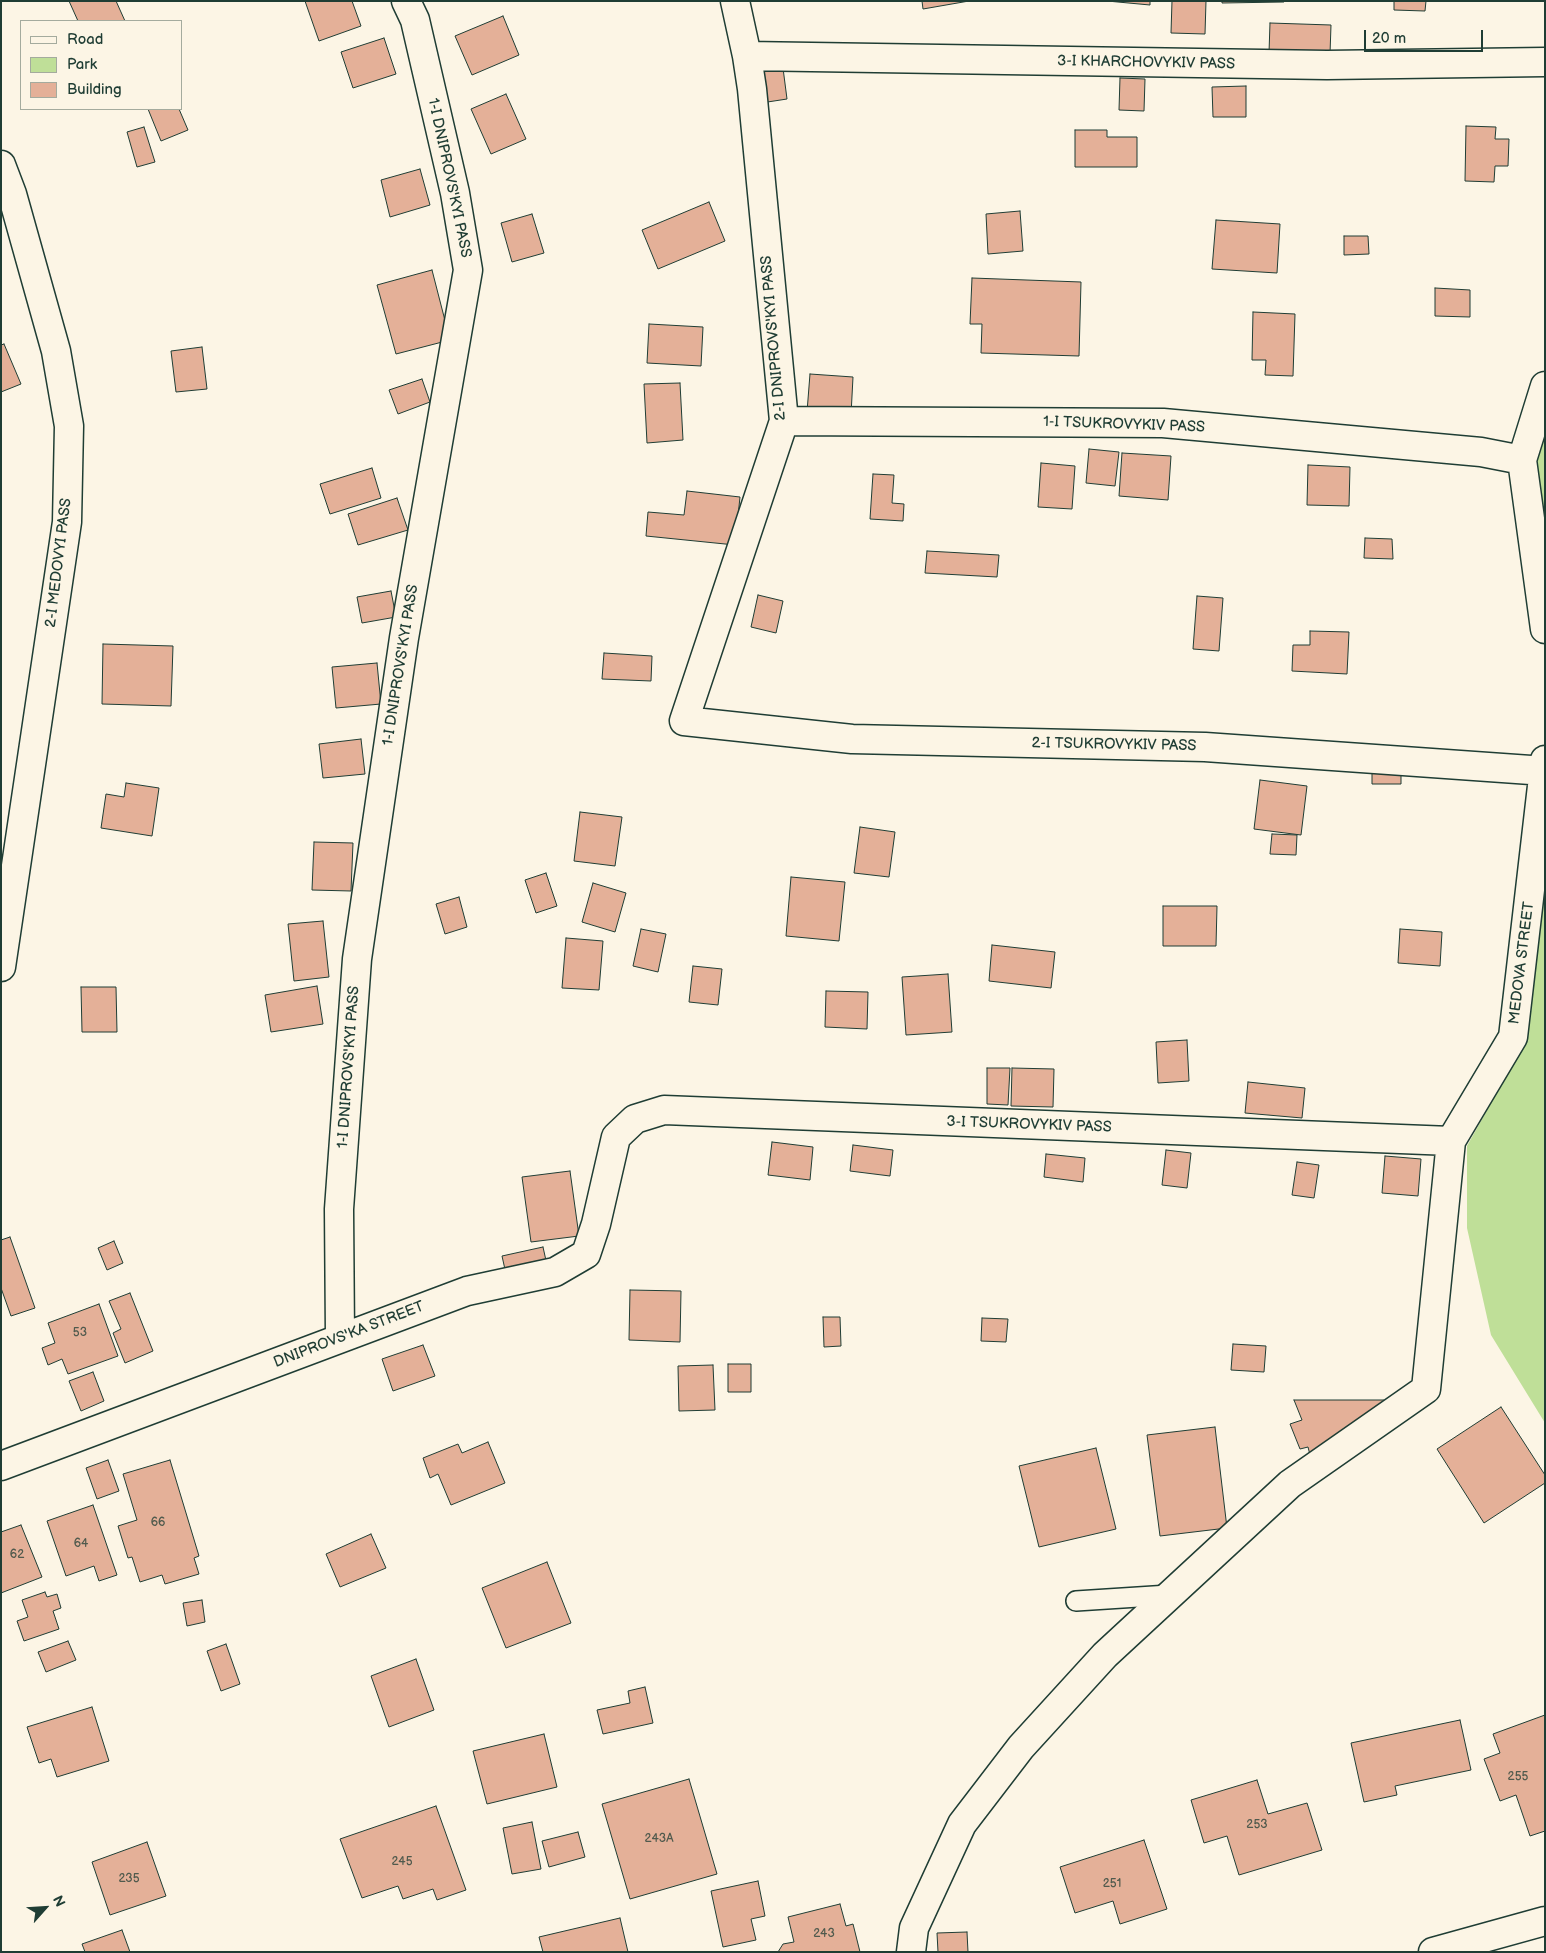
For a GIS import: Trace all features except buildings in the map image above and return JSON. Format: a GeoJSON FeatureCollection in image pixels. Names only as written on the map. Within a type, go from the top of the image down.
{"type":"FeatureCollection","features":[{"type":"Feature","properties":{"kind":"street","name":"1-I DNIPROVS'KYI PASS"},"geometry":{"type":"LineString","coordinates":[[340,1338],[339,1209],[357,959],[404,638],[468,270],[455,193],[414,20],[406,1]]}},
{"type":"Feature","properties":{"kind":"street","name":"2-I DNIPROVS'KYI PASS"},"geometry":{"type":"LineString","coordinates":[[684,721],[784,421],[753,99],[747,56],[735,1]]}},
{"type":"Feature","properties":{"kind":"street","name":"3-I KHARCHOVYKIV PASS"},"geometry":{"type":"LineString","coordinates":[[747,56],[1327,66],[1545,62]]}},
{"type":"Feature","properties":{"kind":"street","name":"2-I MEDOVYI PASS"},"geometry":{"type":"LineString","coordinates":[[1,165],[12,194],[56,351],[68,426],[67,522],[1,966]]}},
{"type":"Feature","properties":{"kind":"street"},"geometry":{"type":"LineString","coordinates":[[1545,386],[1522,460],[1545,629]]}},
{"type":"Feature","properties":{"kind":"street","name":"1-I TSUKROVYKIV PASS"},"geometry":{"type":"LineString","coordinates":[[784,421],[1163,423],[1481,452],[1522,460]]}},
{"type":"Feature","properties":{"kind":"street","name":"2-I TSUKROVYKIV PASS"},"geometry":{"type":"LineString","coordinates":[[684,721],[852,739],[1205,747],[1544,771]]}},
{"type":"Feature","properties":{"kind":"street","name":"MEDOVA STREET"},"geometry":{"type":"LineString","coordinates":[[1170,1595],[1290,1484],[1426,1389],[1451,1141],[1513,1037],[1545,760]]}},
{"type":"Feature","properties":{"kind":"street","name":"3-I TSUKROVYKIV PASS"},"geometry":{"type":"LineString","coordinates":[[616,1138],[635,1120],[664,1110],[1451,1141]]}},
{"type":"Feature","properties":{"kind":"street","name":"DNIPROVS'KA STREET"},"geometry":{"type":"LineString","coordinates":[[1,1466],[468,1291],[555,1272],[586,1254],[596,1224],[616,1138]]}},
{"type":"Feature","properties":{"kind":"street"},"geometry":{"type":"LineString","coordinates":[[911,1952],[914,1928],[962,1824],[1021,1747],[1105,1655],[1170,1595]]}},
{"type":"Feature","properties":{"kind":"street"},"geometry":{"type":"LineString","coordinates":[[1433,1952],[1545,1921]]}},
{"type":"Feature","properties":{"kind":"lane"},"geometry":{"type":"LineString","coordinates":[[1076,1601],[1170,1595]]}},
{"type":"Feature","properties":{"kind":"green space"},"geometry":{"type":"Polygon","coordinates":[[[1545,414],[1545,540],[1533,463],[1545,414]]]}},
{"type":"Feature","properties":{"kind":"green space"},"geometry":{"type":"Polygon","coordinates":[[[1545,867],[1545,1423],[1491,1335],[1467,1228],[1467,1146],[1525,1042],[1545,867]]]}}]}
